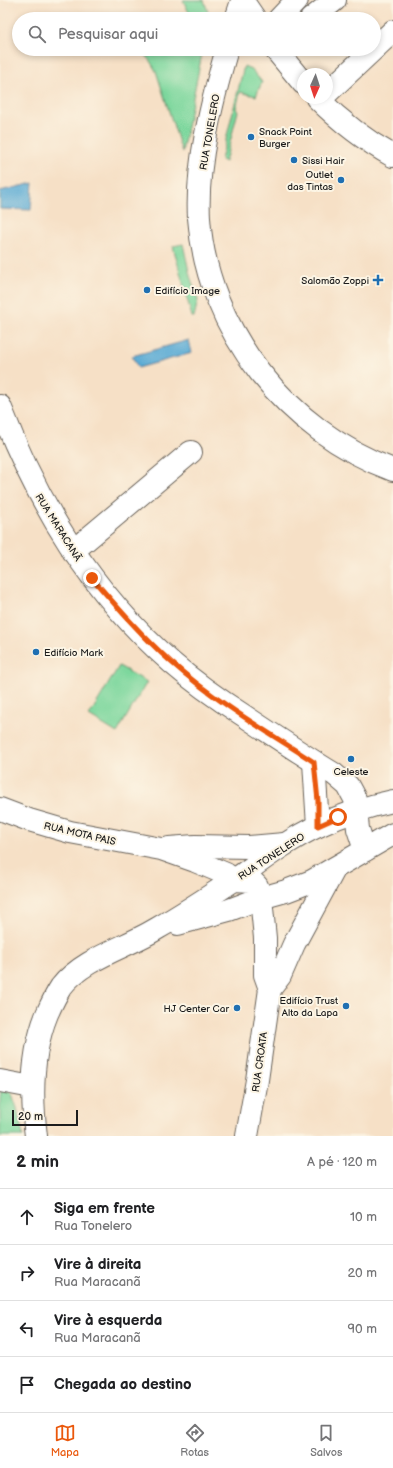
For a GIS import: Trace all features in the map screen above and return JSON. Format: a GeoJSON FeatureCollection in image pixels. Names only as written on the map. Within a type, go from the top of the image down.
{"type":"FeatureCollection","features":[{"type":"Feature","properties":{"kind":"street"},"geometry":{"type":"LineString","coordinates":[[286,12],[297,0]]}},
{"type":"Feature","properties":{"kind":"street"},"geometry":{"type":"LineString","coordinates":[[381,42],[393,31]]}},
{"type":"Feature","properties":{"kind":"street","name":"RUA TONELERO"},"geometry":{"type":"LineString","coordinates":[[225,56],[211,112],[203,152],[200,188],[199,217],[202,239],[208,268],[216,294],[237,337],[255,366],[270,386],[280,396],[301,416],[334,441],[373,462],[393,470]]}},
{"type":"Feature","properties":{"kind":"street"},"geometry":{"type":"LineString","coordinates":[[280,56],[297,76]]}},
{"type":"Feature","properties":{"kind":"street"},"geometry":{"type":"LineString","coordinates":[[333,86],[366,56]]}},
{"type":"Feature","properties":{"kind":"street"},"geometry":{"type":"LineString","coordinates":[[327,104],[344,124],[375,146],[393,156]]}},
{"type":"Feature","properties":{"kind":"street","name":"RUA MARACANÃ"},"geometry":{"type":"LineString","coordinates":[[0,406],[32,482],[50,515],[92,578],[125,616],[172,663],[207,691],[334,774],[348,786],[354,802]]}},
{"type":"Feature","properties":{"kind":"street"},"geometry":{"type":"LineString","coordinates":[[73,551],[191,452]]}},
{"type":"Feature","properties":{"kind":"street"},"geometry":{"type":"LineString","coordinates":[[314,762],[318,801],[318,826]]}},
{"type":"Feature","properties":{"kind":"street","name":"RUA TONELERO"},"geometry":{"type":"LineString","coordinates":[[36,1136],[33,1115],[32,1088],[35,1058],[42,1028],[53,1001],[61,987],[77,972],[98,959],[157,929],[234,880],[286,844],[318,826],[354,802],[392,801]]}},
{"type":"Feature","properties":{"kind":"street"},"geometry":{"type":"LineString","coordinates":[[354,802],[358,829],[365,850]]}},
{"type":"Feature","properties":{"kind":"street","name":"RUA MOTA PAIS"},"geometry":{"type":"LineString","coordinates":[[0,809],[29,820],[70,832],[162,849],[226,874],[234,880],[252,881],[257,886],[261,898]]}},
{"type":"Feature","properties":{"kind":"street","name":"RUA TONELERO"},"geometry":{"type":"LineString","coordinates":[[157,929],[229,910],[312,881],[393,834]]}},
{"type":"Feature","properties":{"kind":"street","name":"RUA MOTA PAIS"},"geometry":{"type":"LineString","coordinates":[[162,849],[195,846],[249,847],[286,844]]}},
{"type":"Feature","properties":{"kind":"street","name":"RUA CROATA"},"geometry":{"type":"LineString","coordinates":[[270,989],[280,976],[294,944],[335,868]]}},
{"type":"Feature","properties":{"kind":"street","name":"RUA CROATA"},"geometry":{"type":"LineString","coordinates":[[247,1136],[257,1080],[270,989],[265,975],[261,898]]}},
{"type":"Feature","properties":{"kind":"street"},"geometry":{"type":"LineString","coordinates":[[0,1081],[32,1088]]}},
{"type":"Feature","properties":{"kind":"green space"},"geometry":{"type":"Polygon","coordinates":[[[183,0],[204,0],[208,12],[189,12],[183,0]]]}},
{"type":"Feature","properties":{"kind":"green space"},"geometry":{"type":"Polygon","coordinates":[[[146,56],[202,56],[182,152],[156,71],[146,56]]]}},
{"type":"Feature","properties":{"kind":"green space"},"geometry":{"type":"Polygon","coordinates":[[[244,66],[251,69],[262,82],[256,96],[240,92],[236,109],[238,111],[225,162],[221,160],[244,66]]]}},
{"type":"Feature","properties":{"kind":"green space"},"geometry":{"type":"Polygon","coordinates":[[[183,244],[190,276],[198,300],[194,317],[192,317],[173,246],[183,244]]]}},
{"type":"Feature","properties":{"kind":"green space"},"geometry":{"type":"Polygon","coordinates":[[[119,666],[147,682],[117,733],[89,716],[119,666]]]}},
{"type":"Feature","properties":{"kind":"green space"},"geometry":{"type":"Polygon","coordinates":[[[2,1087],[12,1094],[17,1108],[23,1136],[0,1136],[0,1098],[2,1087]]]}},
{"type":"Feature","properties":{"kind":"water"},"geometry":{"type":"Polygon","coordinates":[[[33,183],[31,210],[0,209],[0,191],[33,183]]]}},
{"type":"Feature","properties":{"kind":"water"},"geometry":{"type":"Polygon","coordinates":[[[189,340],[192,353],[138,368],[132,356],[189,340]]]}},
{"type":"Feature","properties":{"kind":"place","name":"Snack Point Burger"},"geometry":{"type":"Point","coordinates":[251,137]}},
{"type":"Feature","properties":{"kind":"place","name":"Sissi Hair"},"geometry":{"type":"Point","coordinates":[294,160]}},
{"type":"Feature","properties":{"kind":"place","name":"Outlet das Tintas"},"geometry":{"type":"Point","coordinates":[341,180]}},
{"type":"Feature","properties":{"kind":"place","name":"Salomão Zoppi"},"geometry":{"type":"Point","coordinates":[378,280]}},
{"type":"Feature","properties":{"kind":"place","name":"Edifício Image"},"geometry":{"type":"Point","coordinates":[147,290]}},
{"type":"Feature","properties":{"kind":"place","name":"Edifício Mark"},"geometry":{"type":"Point","coordinates":[36,652]}},
{"type":"Feature","properties":{"kind":"place","name":"Celeste"},"geometry":{"type":"Point","coordinates":[351,759]}},
{"type":"Feature","properties":{"kind":"place","name":"Edifício Trust Alto da Lapa"},"geometry":{"type":"Point","coordinates":[346,1006]}},
{"type":"Feature","properties":{"kind":"place","name":"HJ Center Car"},"geometry":{"type":"Point","coordinates":[237,1008]}},
{"type":"Feature","properties":{"kind":"route"},"geometry":{"type":"LineString","coordinates":[[92,578],[135,626],[172,663],[207,691],[314,762],[318,801],[318,826],[338,817]]}}]}
